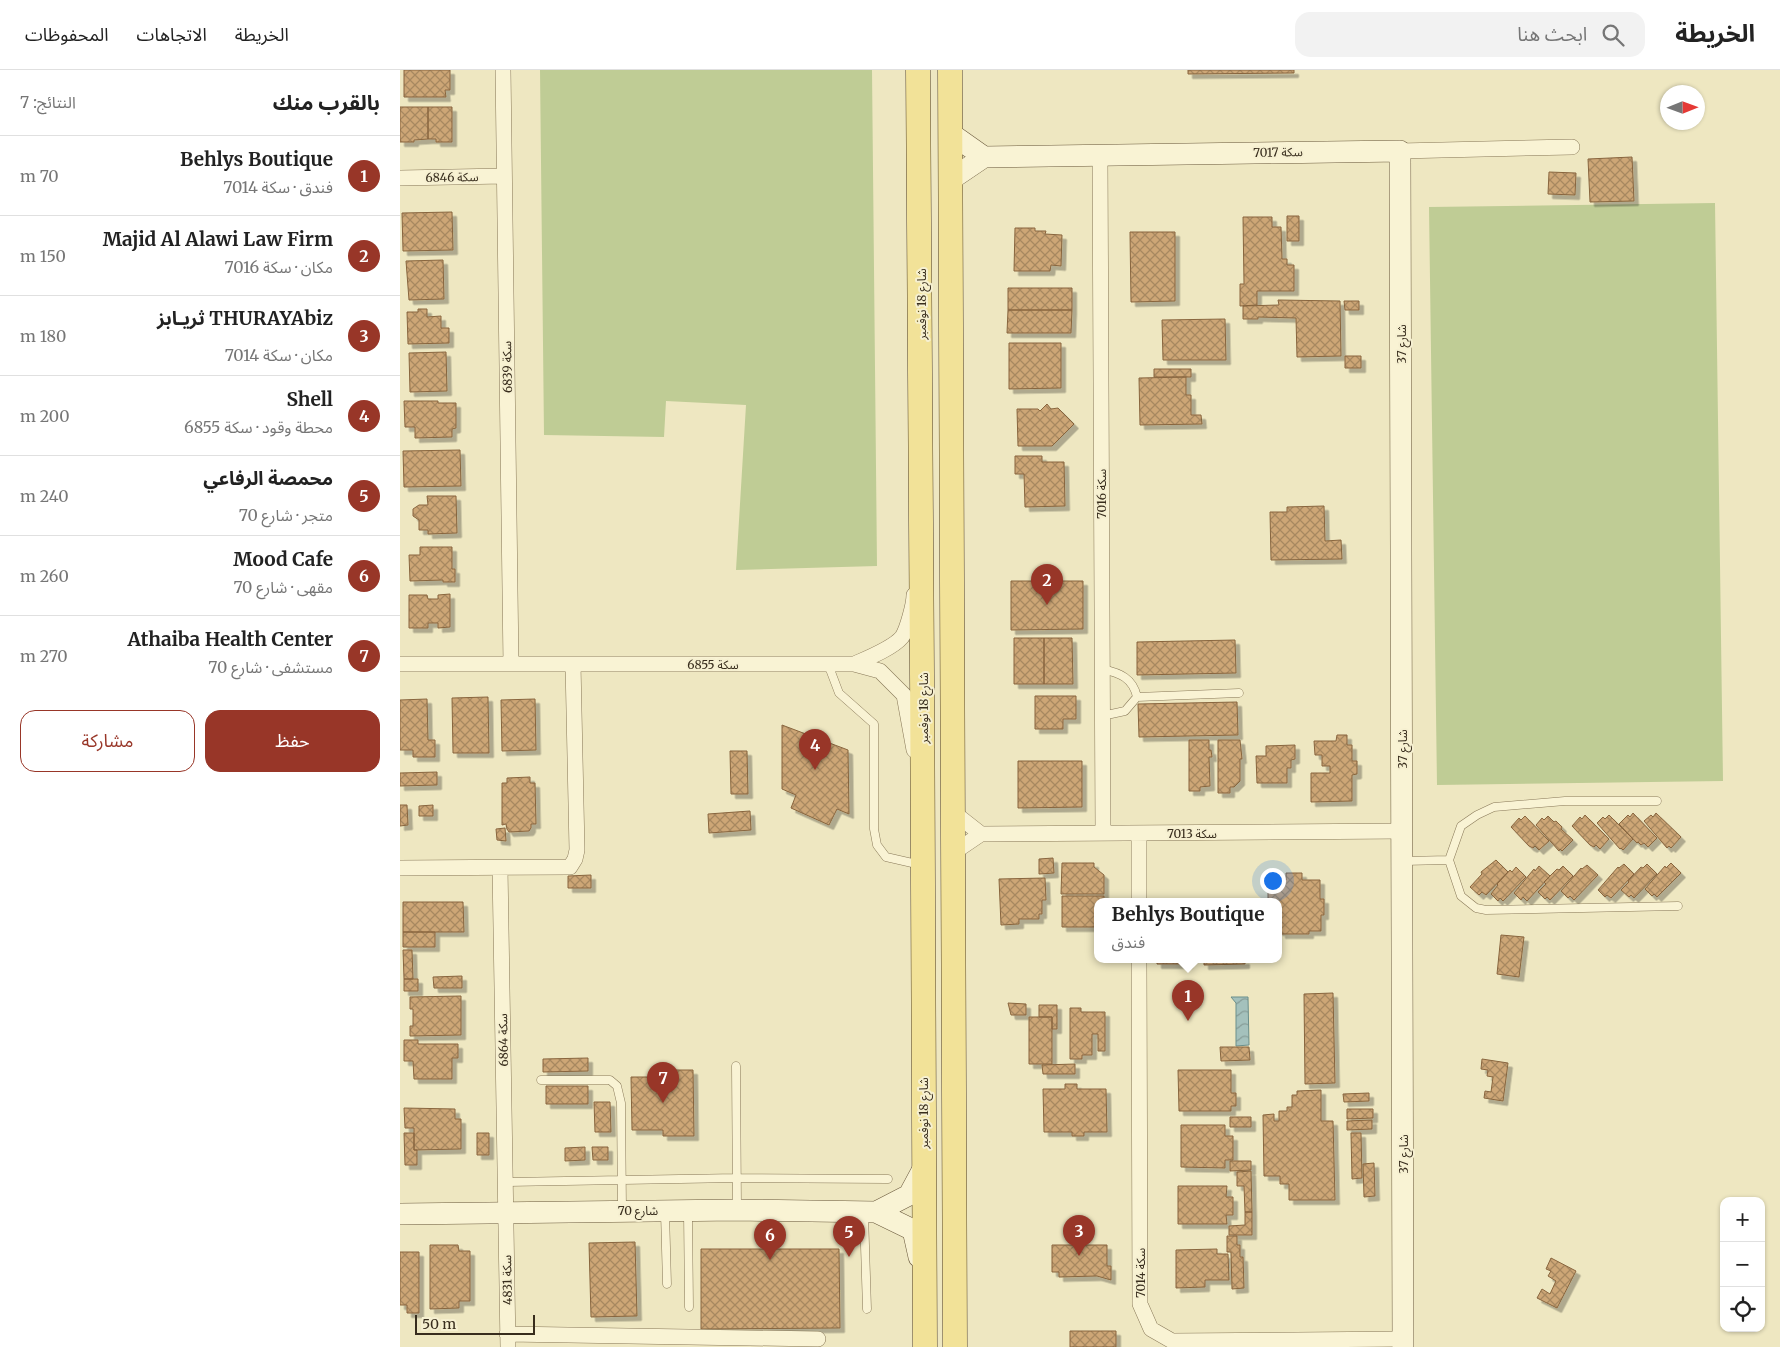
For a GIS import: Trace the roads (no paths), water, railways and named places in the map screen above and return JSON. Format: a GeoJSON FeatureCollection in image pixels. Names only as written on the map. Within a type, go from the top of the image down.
{"type":"FeatureCollection","features":[{"type":"Feature","properties":{"kind":"main road","name":"شارع 18 نوفمبر"},"geometry":{"type":"LineString","coordinates":[[918,70],[922,499],[923,1169],[926,1347]]}},
{"type":"Feature","properties":{"kind":"main road"},"geometry":{"type":"LineString","coordinates":[[950,70],[955,1347]]}},
{"type":"Feature","properties":{"kind":"street","name":"سكة 6839"},"geometry":{"type":"LineString","coordinates":[[503,70],[511,664]]}},
{"type":"Feature","properties":{"kind":"street"},"geometry":{"type":"LineString","coordinates":[[950,133],[984,157],[950,180]]}},
{"type":"Feature","properties":{"kind":"street","name":"سكة 7017"},"geometry":{"type":"LineString","coordinates":[[984,157],[1572,147]]}},
{"type":"Feature","properties":{"kind":"street","name":"شارع 37"},"geometry":{"type":"LineString","coordinates":[[1400,151],[1403,1343]]}},
{"type":"Feature","properties":{"kind":"street","name":"سكة 7016"},"geometry":{"type":"LineString","coordinates":[[1100,155],[1103,833]]}},
{"type":"Feature","properties":{"kind":"street","name":"سكة 6846"},"geometry":{"type":"LineString","coordinates":[[400,178],[504,176]]}},
{"type":"Feature","properties":{"kind":"street"},"geometry":{"type":"LineString","coordinates":[[854,664],[880,653],[902,637],[914,605],[922,499]]}},
{"type":"Feature","properties":{"kind":"street","name":"سكة 6855"},"geometry":{"type":"LineString","coordinates":[[400,664],[854,664],[880,671],[904,695],[923,805]]}},
{"type":"Feature","properties":{"kind":"street"},"geometry":{"type":"LineString","coordinates":[[400,868],[570,867],[575,859],[577,850],[573,664]]}},
{"type":"Feature","properties":{"kind":"street"},"geometry":{"type":"LineString","coordinates":[[953,812],[982,834],[953,853]]}},
{"type":"Feature","properties":{"kind":"street","name":"سكة 7013"},"geometry":{"type":"LineString","coordinates":[[982,834],[1403,832]]}},
{"type":"Feature","properties":{"kind":"street"},"geometry":{"type":"LineString","coordinates":[[1139,833],[1139,898]]}},
{"type":"Feature","properties":{"kind":"street","name":"سكة 6864"},"geometry":{"type":"LineString","coordinates":[[500,868],[506,1213]]}},
{"type":"Feature","properties":{"kind":"street","name":"سكة 7014"},"geometry":{"type":"LineString","coordinates":[[1139,963],[1140,1304],[1151,1329],[1172,1341],[1403,1343]]}},
{"type":"Feature","properties":{"kind":"street","name":"شارع 70"},"geometry":{"type":"LineString","coordinates":[[870,1212],[909,1195],[923,1169]]}},
{"type":"Feature","properties":{"kind":"street","name":"شارع 70"},"geometry":{"type":"LineString","coordinates":[[400,1214],[622,1210],[870,1212],[913,1230],[925,1282]]}},
{"type":"Feature","properties":{"kind":"street","name":"سكة 4831"},"geometry":{"type":"LineString","coordinates":[[506,1213],[508,1340]]}},
{"type":"Feature","properties":{"kind":"street"},"geometry":{"type":"LineString","coordinates":[[508,1340],[818,1338]]}},
{"type":"Feature","properties":{"kind":"lane"},"geometry":{"type":"LineString","coordinates":[[828,664],[839,693],[874,724],[874,829],[877,845],[886,857],[922,865]]}},
{"type":"Feature","properties":{"kind":"lane"},"geometry":{"type":"LineString","coordinates":[[1102,670],[1117,672],[1130,680],[1135,688],[1137,697]]}},
{"type":"Feature","properties":{"kind":"lane"},"geometry":{"type":"LineString","coordinates":[[1102,716],[1125,711],[1137,697],[1238,693]]}},
{"type":"Feature","properties":{"kind":"lane"},"geometry":{"type":"LineString","coordinates":[[1657,801],[1565,801],[1494,807],[1477,815],[1462,826],[1449,860],[1461,896],[1476,908],[1486,910],[1678,906]]}},
{"type":"Feature","properties":{"kind":"lane"},"geometry":{"type":"LineString","coordinates":[[1403,862],[1449,860]]}},
{"type":"Feature","properties":{"kind":"lane"},"geometry":{"type":"LineString","coordinates":[[736,1066],[738,1210]]}},
{"type":"Feature","properties":{"kind":"lane"},"geometry":{"type":"LineString","coordinates":[[540,1080],[610,1080],[617,1086],[620,1103],[622,1210]]}},
{"type":"Feature","properties":{"kind":"lane"},"geometry":{"type":"LineString","coordinates":[[506,1182],[737,1178],[888,1179]]}},
{"type":"Feature","properties":{"kind":"lane"},"geometry":{"type":"LineString","coordinates":[[665,1210],[667,1284]]}},
{"type":"Feature","properties":{"kind":"lane"},"geometry":{"type":"LineString","coordinates":[[688,1210],[690,1307]]}},
{"type":"Feature","properties":{"kind":"lane"},"geometry":{"type":"LineString","coordinates":[[867,1309],[870,1212]]}},
{"type":"Feature","properties":{"kind":"water"},"geometry":{"type":"Polygon","coordinates":[[[1231,997],[1248,997],[1249,1045],[1236,1046],[1236,1003],[1231,997]]]}},
{"type":"Feature","properties":{"kind":"place","name":"Majid Al Alawi Law Firm"},"geometry":{"type":"Point","coordinates":[1047,605]}},
{"type":"Feature","properties":{"kind":"place","name":"Shell"},"geometry":{"type":"Point","coordinates":[815,770]}},
{"type":"Feature","properties":{"kind":"place","name":"Behlys Boutique"},"geometry":{"type":"Point","coordinates":[1188,1021]}},
{"type":"Feature","properties":{"kind":"place","name":"Athaiba Health Center"},"geometry":{"type":"Point","coordinates":[663,1103]}},
{"type":"Feature","properties":{"kind":"place","name":"THURAYAbiz ثريـابز"},"geometry":{"type":"Point","coordinates":[1079,1256]}},
{"type":"Feature","properties":{"kind":"place","name":"محمصة الرفاعي"},"geometry":{"type":"Point","coordinates":[849,1257]}},
{"type":"Feature","properties":{"kind":"place","name":"Mood Cafe"},"geometry":{"type":"Point","coordinates":[770,1260]}}]}
